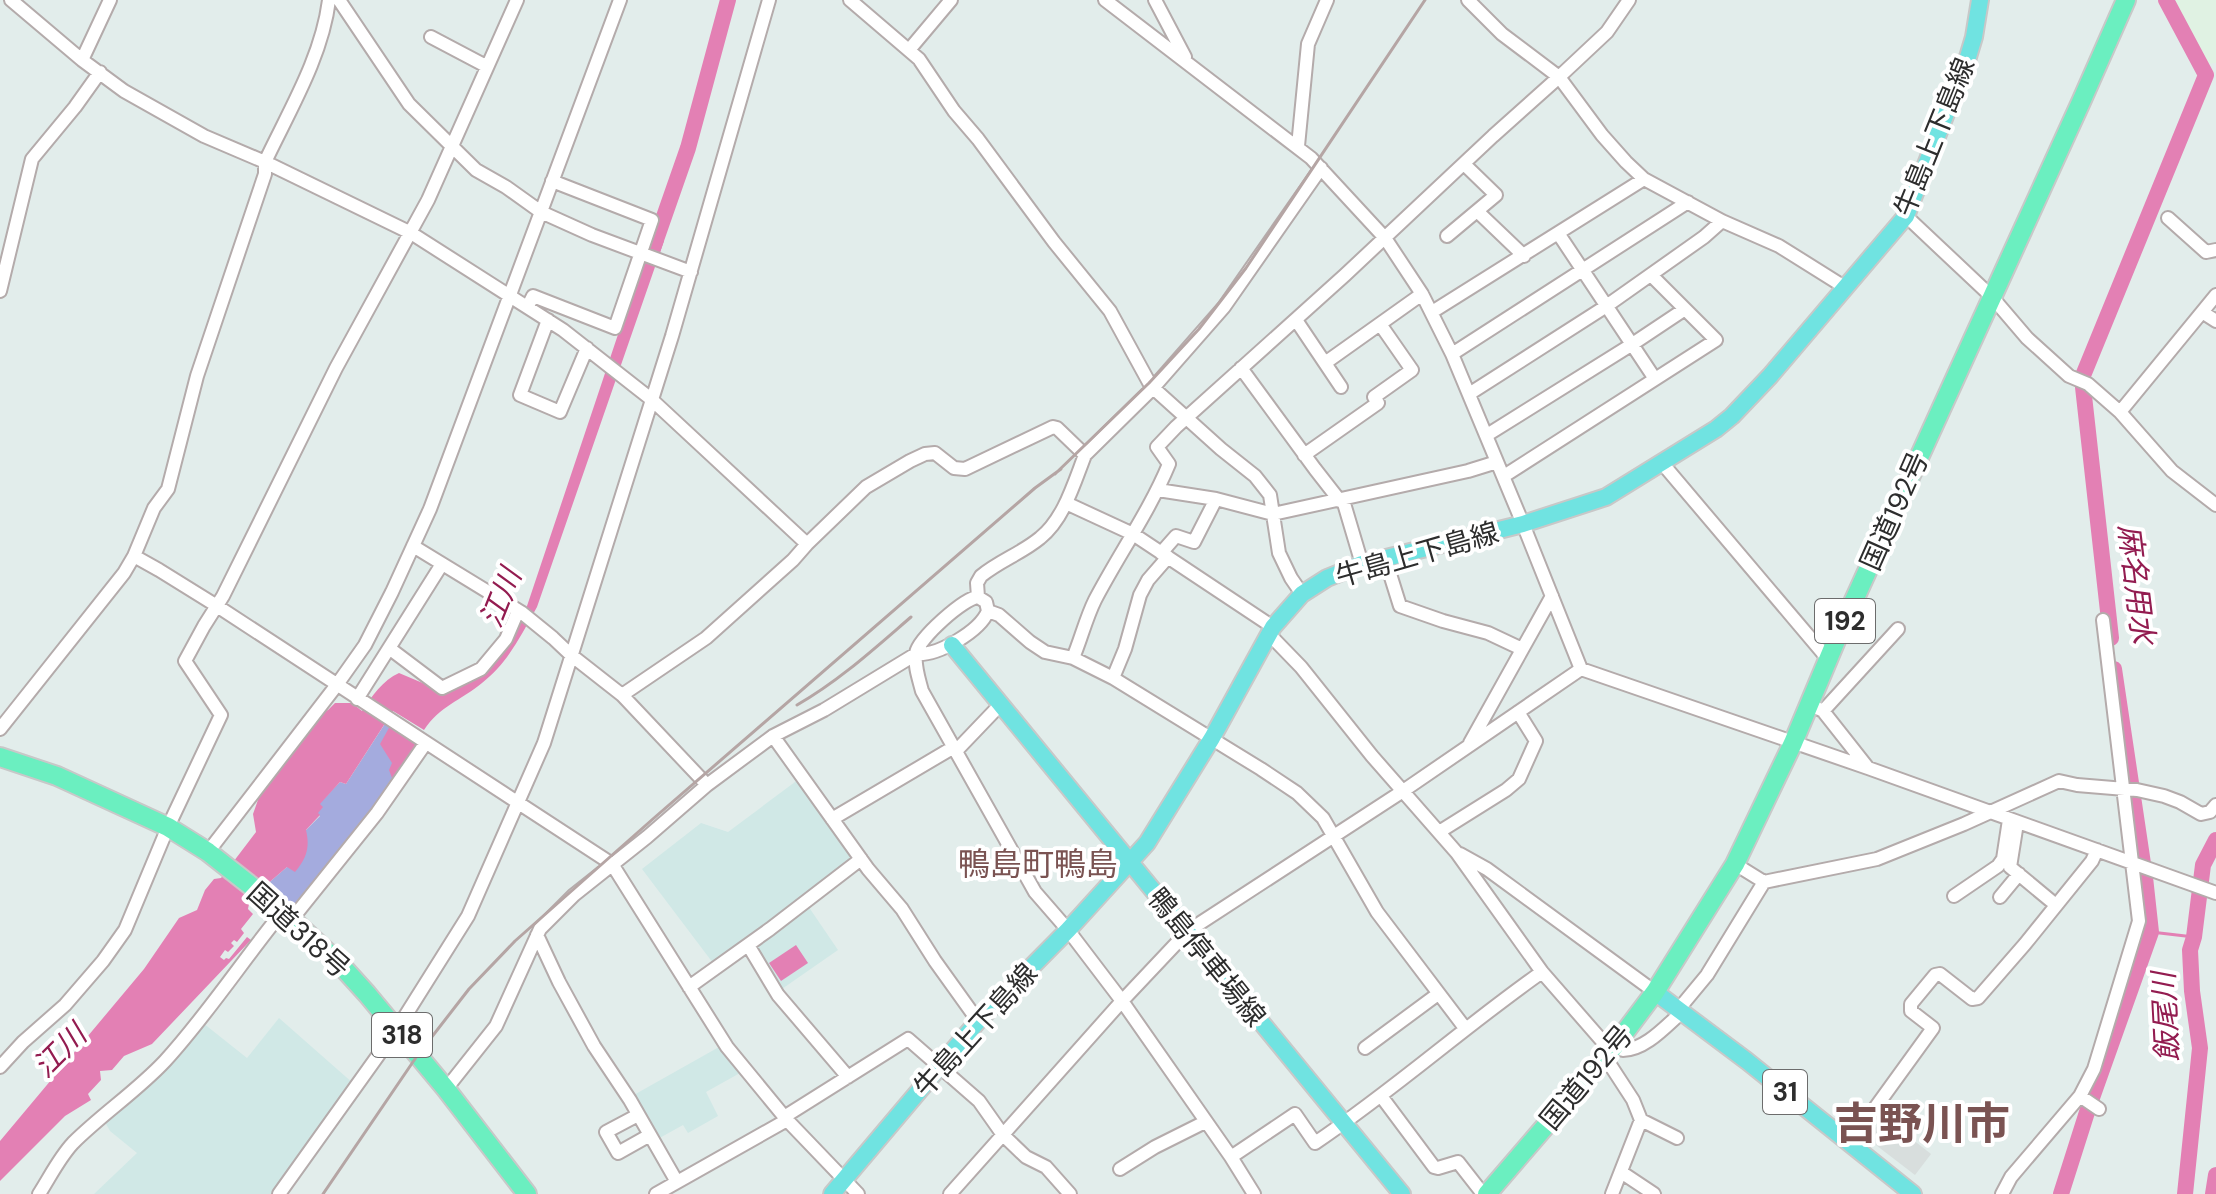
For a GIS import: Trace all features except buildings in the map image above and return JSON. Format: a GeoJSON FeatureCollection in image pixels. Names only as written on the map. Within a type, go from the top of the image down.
{"type":"FeatureCollection","features":[{"type":"Feature","properties":{"kind":"highway","name":"国道192号"},"geometry":{"type":"LineString","coordinates":[[1485,1194],[1610,1050],[1655,992],[1735,864],[1793,743],[1816,707],[1828,659],[2126,0]]}},
{"type":"Feature","properties":{"kind":"highway","name":"国道318号"},"geometry":{"type":"LineString","coordinates":[[0,757],[57,776],[168,827],[208,852],[288,915],[338,962],[397,1029],[527,1194]]}},
{"type":"Feature","properties":{"kind":"main road","name":"牛島上下島線"},"geometry":{"type":"LineString","coordinates":[[832,1194],[978,1021],[1068,930],[1147,843],[1212,738],[1271,630],[1302,594],[1327,578],[1362,564],[1523,524],[1606,497],[1732,416],[1770,376],[1906,216],[1968,57],[1980,0]]}},
{"type":"Feature","properties":{"kind":"main road","name":"鴨島停車場線"},"geometry":{"type":"LineString","coordinates":[[952,645],[1402,1194]]}},
{"type":"Feature","properties":{"kind":"main road","name":"31"},"geometry":{"type":"LineString","coordinates":[[1655,992],[1913,1194]]}},
{"type":"Feature","properties":{"kind":"street"},"geometry":{"type":"LineString","coordinates":[[11,0],[124,91],[204,136],[411,233],[528,306],[651,399],[807,544]]}},
{"type":"Feature","properties":{"kind":"street"},"geometry":{"type":"LineString","coordinates":[[82,60],[110,0]]}},
{"type":"Feature","properties":{"kind":"street"},"geometry":{"type":"LineString","coordinates":[[0,729],[124,573],[154,508],[168,489],[197,376],[265,174],[265,162],[306,74],[326,22],[329,0]]}},
{"type":"Feature","properties":{"kind":"street"},"geometry":{"type":"LineString","coordinates":[[339,0],[409,104],[476,170],[541,212],[592,235],[691,272]]}},
{"type":"Feature","properties":{"kind":"street"},"geometry":{"type":"LineString","coordinates":[[0,1067],[65,1005],[125,930],[168,827],[221,715],[185,661],[217,606],[336,368],[428,200],[517,0]]}},
{"type":"Feature","properties":{"kind":"street"},"geometry":{"type":"LineString","coordinates":[[208,852],[365,645],[413,546],[430,509],[620,0]]}},
{"type":"Feature","properties":{"kind":"street"},"geometry":{"type":"LineString","coordinates":[[279,1194],[397,1029],[468,916],[544,743],[691,272],[769,0]]}},
{"type":"Feature","properties":{"kind":"street"},"geometry":{"type":"LineString","coordinates":[[850,0],[919,59],[954,111],[1110,311],[1153,388],[1255,476],[1270,495],[1279,553],[1302,594]]}},
{"type":"Feature","properties":{"kind":"street"},"geometry":{"type":"LineString","coordinates":[[909,50],[951,0]]}},
{"type":"Feature","properties":{"kind":"street"},"geometry":{"type":"LineString","coordinates":[[1105,0],[1298,146],[1385,238],[1422,294],[1452,354],[1581,669],[2216,893]]}},
{"type":"Feature","properties":{"kind":"street"},"geometry":{"type":"LineString","coordinates":[[1155,0],[1187,62]]}},
{"type":"Feature","properties":{"kind":"street"},"geometry":{"type":"LineString","coordinates":[[1298,146],[1308,44],[1327,0]]}},
{"type":"Feature","properties":{"kind":"street"},"geometry":{"type":"LineString","coordinates":[[1468,0],[1502,34],[1559,77],[1602,135],[1644,179],[1722,221],[1779,246],[1846,288]]}},
{"type":"Feature","properties":{"kind":"street"},"geometry":{"type":"LineString","coordinates":[[1073,658],[1093,604],[1158,490],[1169,464],[1157,447],[1607,32],[1629,0]]}},
{"type":"Feature","properties":{"kind":"street"},"geometry":{"type":"LineString","coordinates":[[431,37],[486,66]]}},
{"type":"Feature","properties":{"kind":"street"},"geometry":{"type":"LineString","coordinates":[[0,291],[32,159],[100,72]]}},
{"type":"Feature","properties":{"kind":"street"},"geometry":{"type":"LineString","coordinates":[[1447,236],[1496,195],[1464,164]]}},
{"type":"Feature","properties":{"kind":"street"},"geometry":{"type":"LineString","coordinates":[[978,597],[977,583],[981,576],[1042,537],[1054,523],[1066,503],[1085,455],[1153,388],[1224,307],[1321,168]]}},
{"type":"Feature","properties":{"kind":"street"},"geometry":{"type":"LineString","coordinates":[[1432,312],[1644,179]]}},
{"type":"Feature","properties":{"kind":"street"},"geometry":{"type":"LineString","coordinates":[[528,306],[533,296],[615,328],[652,220],[552,181]]}},
{"type":"Feature","properties":{"kind":"street"},"geometry":{"type":"LineString","coordinates":[[1452,354],[1688,202]]}},
{"type":"Feature","properties":{"kind":"street"},"geometry":{"type":"LineString","coordinates":[[1477,211],[1524,256]]}},
{"type":"Feature","properties":{"kind":"street"},"geometry":{"type":"LineString","coordinates":[[1906,216],[1992,297],[2027,338],[2069,376],[2083,382],[2120,412],[2172,471],[2216,505]]}},
{"type":"Feature","properties":{"kind":"street"},"geometry":{"type":"LineString","coordinates":[[2168,218],[2206,252],[2216,250]]}},
{"type":"Feature","properties":{"kind":"street"},"geometry":{"type":"LineString","coordinates":[[1469,394],[1605,307],[1722,221]]}},
{"type":"Feature","properties":{"kind":"street"},"geometry":{"type":"LineString","coordinates":[[1558,233],[1655,379]]}},
{"type":"Feature","properties":{"kind":"street"},"geometry":{"type":"LineString","coordinates":[[1504,476],[1716,340],[1651,275]]}},
{"type":"Feature","properties":{"kind":"street"},"geometry":{"type":"LineString","coordinates":[[1325,363],[1422,294]]}},
{"type":"Feature","properties":{"kind":"street"},"geometry":{"type":"LineString","coordinates":[[2120,412],[2216,295]]}},
{"type":"Feature","properties":{"kind":"street"},"geometry":{"type":"LineString","coordinates":[[1487,435],[1685,309]]}},
{"type":"Feature","properties":{"kind":"street"},"geometry":{"type":"LineString","coordinates":[[2202,312],[2216,321]]}},
{"type":"Feature","properties":{"kind":"street"},"geometry":{"type":"LineString","coordinates":[[548,320],[520,395],[560,412],[587,348]]}},
{"type":"Feature","properties":{"kind":"street"},"geometry":{"type":"LineString","coordinates":[[1296,320],[1341,387]]}},
{"type":"Feature","properties":{"kind":"street"},"geometry":{"type":"LineString","coordinates":[[1304,455],[1378,403],[1374,397],[1412,370],[1380,324]]}},
{"type":"Feature","properties":{"kind":"street"},"geometry":{"type":"LineString","coordinates":[[1241,368],[1341,500],[1362,564]]}},
{"type":"Feature","properties":{"kind":"street"},"geometry":{"type":"LineString","coordinates":[[622,695],[706,638],[793,560],[866,487],[883,475],[925,454],[935,453],[954,468],[965,469],[1053,427],[1085,455]]}},
{"type":"Feature","properties":{"kind":"street"},"geometry":{"type":"LineString","coordinates":[[1158,490],[1216,499],[1273,514],[1497,462]]}},
{"type":"Feature","properties":{"kind":"street"},"geometry":{"type":"LineString","coordinates":[[1662,463],[1828,659]]}},
{"type":"Feature","properties":{"kind":"street"},"geometry":{"type":"LineString","coordinates":[[1113,678],[1125,649],[1140,595],[1148,580],[1176,536],[1194,542],[1216,499]]}},
{"type":"Feature","properties":{"kind":"street"},"geometry":{"type":"LineString","coordinates":[[1066,503],[1133,534],[1271,630],[1372,756],[1457,853],[1542,972],[1610,1050],[1641,1120],[1677,1138]]}},
{"type":"Feature","properties":{"kind":"street"},"geometry":{"type":"LineString","coordinates":[[413,546],[534,623],[622,695],[707,785]]}},
{"type":"Feature","properties":{"kind":"street"},"geometry":{"type":"LineString","coordinates":[[134,556],[217,606],[612,864],[727,1047],[785,1119],[858,1194]]}},
{"type":"Feature","properties":{"kind":"street"},"geometry":{"type":"LineString","coordinates":[[1385,558],[1400,606],[1488,633],[1522,649]]}},
{"type":"Feature","properties":{"kind":"street"},"geometry":{"type":"LineString","coordinates":[[360,701],[442,564]]}},
{"type":"Feature","properties":{"kind":"street"},"geometry":{"type":"LineString","coordinates":[[1469,746],[1552,596]]}},
{"type":"Feature","properties":{"kind":"street"},"geometry":{"type":"LineString","coordinates":[[446,1089],[496,1026],[540,929],[574,895],[707,785],[773,736],[824,710],[916,654],[923,655],[952,645],[985,618],[988,611],[986,602],[978,597],[968,599],[917,648],[916,654],[916,668],[922,691],[1035,892],[1122,1001],[1254,1194]]}},
{"type":"Feature","properties":{"kind":"street"},"geometry":{"type":"LineString","coordinates":[[988,611],[999,615],[1045,652],[1073,658],[1113,678],[1297,793],[1323,818],[1377,912],[1465,1028]]}},
{"type":"Feature","properties":{"kind":"street"},"geometry":{"type":"LineString","coordinates":[[389,648],[442,688],[481,669],[506,639],[520,612]]}},
{"type":"Feature","properties":{"kind":"street"},"geometry":{"type":"LineString","coordinates":[[2002,1194],[2011,1177],[2083,1098],[2139,921],[2129,790],[2103,620]]}},
{"type":"Feature","properties":{"kind":"street"},"geometry":{"type":"LineString","coordinates":[[937,626],[952,645]]}},
{"type":"Feature","properties":{"kind":"street"},"geometry":{"type":"LineString","coordinates":[[1868,768],[1816,707],[1898,629]]}},
{"type":"Feature","properties":{"kind":"street"},"geometry":{"type":"LineString","coordinates":[[950,1194],[1188,931],[1403,791],[1581,669]]}},
{"type":"Feature","properties":{"kind":"street"},"geometry":{"type":"LineString","coordinates":[[832,819],[955,749],[1000,705]]}},
{"type":"Feature","properties":{"kind":"street"},"geometry":{"type":"LineString","coordinates":[[1439,832],[1519,779],[1536,741],[1518,712]]}},
{"type":"Feature","properties":{"kind":"street"},"geometry":{"type":"LineString","coordinates":[[773,736],[861,859],[902,909],[978,1021]]}},
{"type":"Feature","properties":{"kind":"street"},"geometry":{"type":"LineString","coordinates":[[39,1194],[74,1142],[121,1103],[181,1043],[249,952],[288,915],[376,814],[425,744]]}},
{"type":"Feature","properties":{"kind":"street"},"geometry":{"type":"LineString","coordinates":[[1735,864],[1764,882],[1877,859],[1991,813],[2059,781],[2164,796],[2201,814],[2210,812],[2216,805]]}},
{"type":"Feature","properties":{"kind":"street"},"geometry":{"type":"LineString","coordinates":[[2013,821],[2010,867],[2051,901]]}},
{"type":"Feature","properties":{"kind":"street"},"geometry":{"type":"LineString","coordinates":[[1954,896],[1998,866],[2003,859],[2013,821]]}},
{"type":"Feature","properties":{"kind":"street"},"geometry":{"type":"LineString","coordinates":[[1849,1144],[1933,1028],[1911,1011],[1911,1004],[1935,975],[1940,974],[1972,999],[1978,998],[2092,861],[2097,850]]}},
{"type":"Feature","properties":{"kind":"street"},"geometry":{"type":"LineString","coordinates":[[1457,853],[1487,869],[1655,992]]}},
{"type":"Feature","properties":{"kind":"street"},"geometry":{"type":"LineString","coordinates":[[689,987],[861,859]]}},
{"type":"Feature","properties":{"kind":"street"},"geometry":{"type":"LineString","coordinates":[[2000,897],[2019,874]]}},
{"type":"Feature","properties":{"kind":"street"},"geometry":{"type":"LineString","coordinates":[[1610,1050],[1633,1050],[1680,1011],[1707,975],[1764,882]]}},
{"type":"Feature","properties":{"kind":"street"},"geometry":{"type":"LineString","coordinates":[[537,935],[594,1046],[677,1182]]}},
{"type":"Feature","properties":{"kind":"street"},"geometry":{"type":"LineString","coordinates":[[748,945],[778,995],[848,1077]]}},
{"type":"Feature","properties":{"kind":"street"},"geometry":{"type":"LineString","coordinates":[[1231,1157],[1295,1114],[1315,1143],[1542,972]]}},
{"type":"Feature","properties":{"kind":"street"},"geometry":{"type":"LineString","coordinates":[[1365,1048],[1438,994]]}},
{"type":"Feature","properties":{"kind":"street"},"geometry":{"type":"LineString","coordinates":[[656,1194],[785,1119],[908,1039],[979,1101],[1003,1135],[1026,1157],[1046,1167],[1070,1194]]}},
{"type":"Feature","properties":{"kind":"street"},"geometry":{"type":"LineString","coordinates":[[1381,1096],[1434,1167],[1458,1162],[1485,1194]]}},
{"type":"Feature","properties":{"kind":"street"},"geometry":{"type":"LineString","coordinates":[[2083,1098],[2099,1109]]}},
{"type":"Feature","properties":{"kind":"street"},"geometry":{"type":"LineString","coordinates":[[638,1115],[606,1132],[618,1153],[650,1135]]}},
{"type":"Feature","properties":{"kind":"street"},"geometry":{"type":"LineString","coordinates":[[1612,1194],[1641,1120]]}},
{"type":"Feature","properties":{"kind":"street"},"geometry":{"type":"LineString","coordinates":[[1120,1169],[1205,1122]]}},
{"type":"Feature","properties":{"kind":"street"},"geometry":{"type":"LineString","coordinates":[[1621,1172],[1654,1194]]}},
{"type":"Feature","properties":{"kind":"shaded area"},"geometry":{"type":"Polygon","coordinates":[[[2175,0],[2216,0],[2216,63],[2208,64],[2175,0]]]}},
{"type":"Feature","properties":{"kind":"shaded area"},"geometry":{"type":"Polygon","coordinates":[[[652,233],[664,241],[537,607],[513,648],[491,675],[444,709],[424,730],[393,711],[346,784],[340,782],[320,804],[323,807],[318,813],[320,815],[306,830],[308,842],[299,867],[295,872],[287,867],[250,899],[248,909],[253,914],[241,929],[244,933],[220,957],[229,959],[247,937],[251,940],[152,1044],[124,1056],[112,1070],[100,1071],[101,1080],[88,1094],[91,1100],[65,1116],[0,1181],[0,1141],[144,969],[179,918],[197,910],[205,890],[214,879],[221,878],[256,832],[253,814],[259,797],[323,712],[335,703],[352,703],[362,711],[383,684],[399,673],[444,692],[507,646],[527,606],[652,233]]]}},
{"type":"Feature","properties":{"kind":"shaded area"},"geometry":{"type":"Polygon","coordinates":[[[388,719],[425,744],[293,910],[265,886],[287,867],[306,830],[320,816],[317,813],[319,804],[340,782],[346,784],[388,719]]]}},
{"type":"Feature","properties":{"kind":"shaded area"},"geometry":{"type":"Polygon","coordinates":[[[390,726],[416,745],[392,778],[389,770],[392,763],[380,744],[390,726]]]}},
{"type":"Feature","properties":{"kind":"shaded area"},"geometry":{"type":"Polygon","coordinates":[[[799,779],[857,859],[804,900],[838,950],[779,991],[749,942],[716,967],[642,869],[701,823],[728,832],[799,779]]]}},
{"type":"Feature","properties":{"kind":"shaded area"},"geometry":{"type":"Polygon","coordinates":[[[796,945],[808,963],[781,981],[769,963],[796,945]]]}},
{"type":"Feature","properties":{"kind":"shaded area"},"geometry":{"type":"Polygon","coordinates":[[[279,1018],[354,1084],[272,1194],[94,1194],[137,1153],[110,1131],[105,1122],[203,1023],[247,1058],[279,1018]]]}},
{"type":"Feature","properties":{"kind":"shaded area"},"geometry":{"type":"Polygon","coordinates":[[[719,1047],[740,1073],[706,1092],[718,1116],[688,1133],[683,1125],[656,1140],[632,1096],[719,1047]]]}},
{"type":"Feature","properties":{"kind":"shaded area"},"geometry":{"type":"Polygon","coordinates":[[[1884,1117],[1931,1154],[1915,1175],[1872,1142],[1873,1131],[1884,1117]]]}},
{"type":"Feature","properties":{"kind":"waterway","name":"江川"},"geometry":{"type":"LineString","coordinates":[[651,254],[688,148],[728,0]]}},
{"type":"Feature","properties":{"kind":"waterway","name":"麻名用水"},"geometry":{"type":"LineString","coordinates":[[2111,638],[2082,378],[2206,75],[2166,0]]}},
{"type":"Feature","properties":{"kind":"waterway","name":"麻名用水"},"geometry":{"type":"LineString","coordinates":[[2061,1194],[2151,932],[2114,669]]}},
{"type":"Feature","properties":{"kind":"waterway","name":"飯尾川"},"geometry":{"type":"LineString","coordinates":[[2185,1194],[2200,1048],[2190,950],[2203,865],[2216,840]]}},
{"type":"Feature","properties":{"kind":"waterway"},"geometry":{"type":"LineString","coordinates":[[2151,932],[2194,937]]}},
{"type":"Feature","properties":{"kind":"waterway","name":"麻名用水"},"geometry":{"type":"LineString","coordinates":[[2213,1194],[2216,1175]]}},
{"type":"Feature","properties":{"kind":"railway"},"geometry":{"type":"LineString","coordinates":[[1055,474],[1149,383],[1199,329],[1246,268],[1425,0]]}},
{"type":"Feature","properties":{"kind":"railway"},"geometry":{"type":"LineString","coordinates":[[323,1194],[417,1056],[469,989],[515,941],[1035,488],[1061,469]]}},
{"type":"Feature","properties":{"kind":"railway"},"geometry":{"type":"LineString","coordinates":[[797,705],[842,675],[911,617]]}},
{"type":"Feature","properties":{"kind":"district","name":"鴨島町鴨島"},"geometry":{"type":"Point","coordinates":[1038,864]}},
{"type":"Feature","properties":{"kind":"district","name":"吉野川市"},"geometry":{"type":"Point","coordinates":[1922,1124]}}]}
